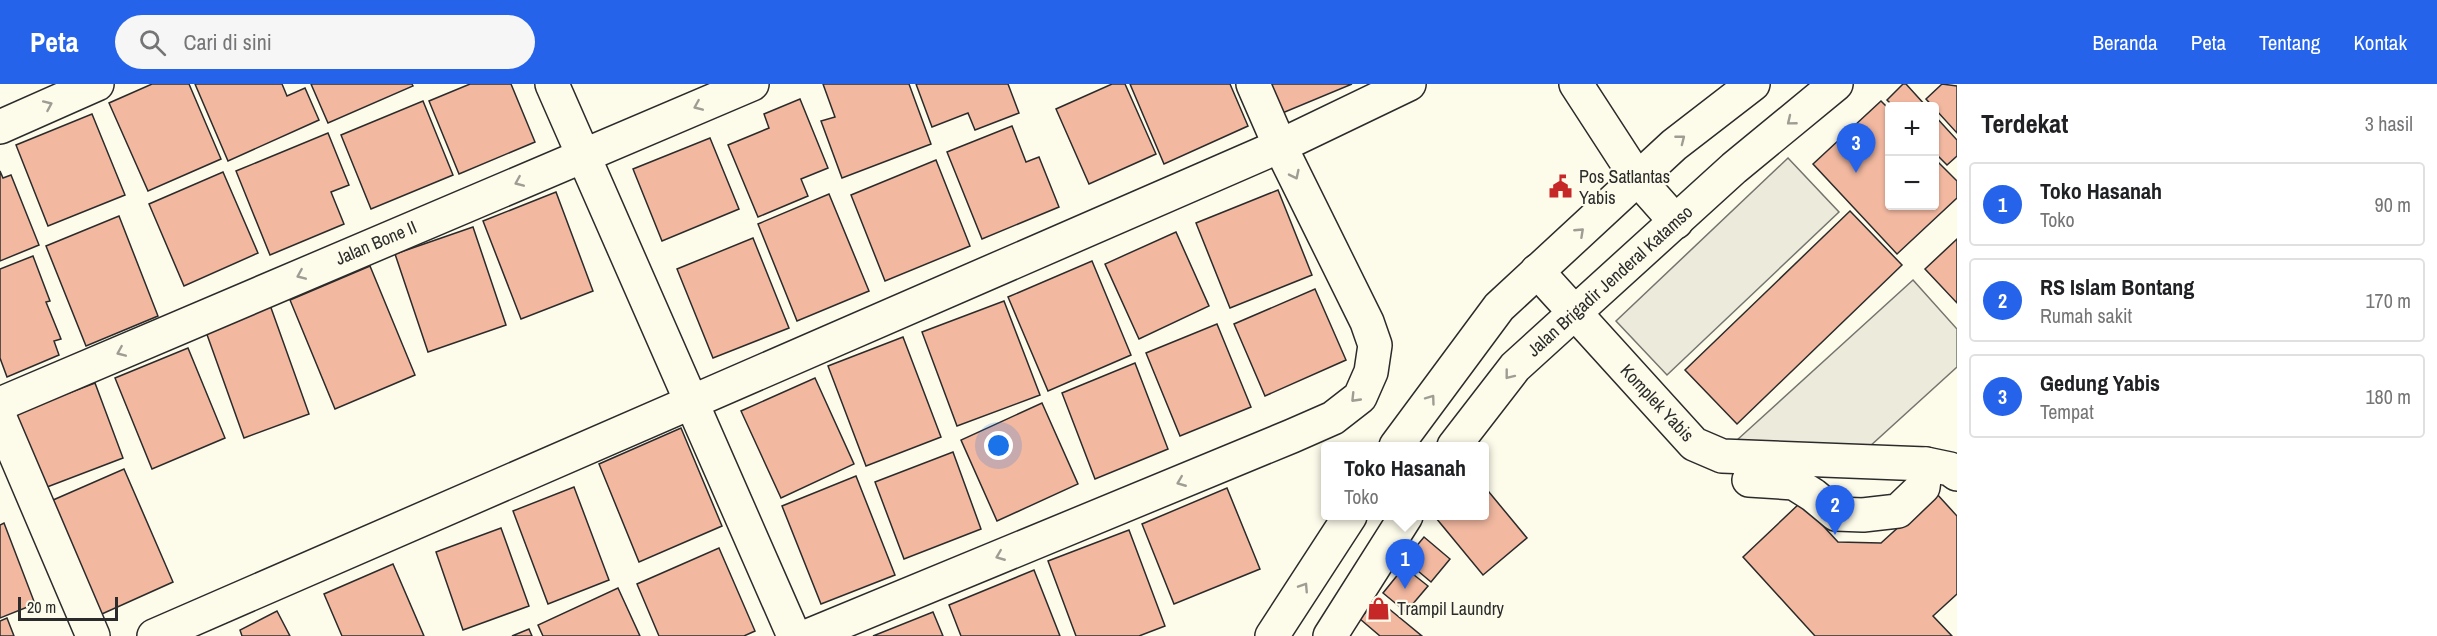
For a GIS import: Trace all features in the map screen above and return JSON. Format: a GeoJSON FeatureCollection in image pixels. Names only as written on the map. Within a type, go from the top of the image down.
{"type":"FeatureCollection","features":[{"type":"Feature","properties":{"kind":"street"},"geometry":{"type":"LineString","coordinates":[[0,127],[97,84]]}},
{"type":"Feature","properties":{"kind":"street"},"geometry":{"type":"LineString","coordinates":[[552,84],[794,636]]}},
{"type":"Feature","properties":{"kind":"street","name":"Jalan Bone II"},"geometry":{"type":"LineString","coordinates":[[0,404],[752,84]]}},
{"type":"Feature","properties":{"kind":"street"},"geometry":{"type":"LineString","coordinates":[[808,636],[1292,436],[1333,418],[1360,397],[1371,372],[1375,345],[1367,322],[1280,146],[1253,84]]}},
{"type":"Feature","properties":{"kind":"street"},"geometry":{"type":"LineString","coordinates":[[154,636],[1280,146],[1409,84]]}},
{"type":"Feature","properties":{"kind":"street"},"geometry":{"type":"LineString","coordinates":[[1576,84],[1637,178],[1676,222]]}},
{"type":"Feature","properties":{"kind":"street"},"geometry":{"type":"LineString","coordinates":[[1400,442],[1499,307],[1674,145],[1753,84]]}},
{"type":"Feature","properties":{"kind":"street","name":"Jalan Brigadir Jenderal Katamso"},"geometry":{"type":"LineString","coordinates":[[1458,442],[1515,368],[1573,313],[1734,168],[1836,84]]}},
{"type":"Feature","properties":{"kind":"street","name":"Komplek Yabis"},"geometry":{"type":"LineString","coordinates":[[1537,271],[1694,444],[1722,456],[1926,464],[1950,469],[1957,474]]}},
{"type":"Feature","properties":{"kind":"street"},"geometry":{"type":"LineString","coordinates":[[0,418],[93,636]]}},
{"type":"Feature","properties":{"kind":"street"},"geometry":{"type":"LineString","coordinates":[[1722,456],[1740,479],[1794,483],[1836,514],[1863,515],[1898,511],[1923,487],[1926,464]]}},
{"type":"Feature","properties":{"kind":"street"},"geometry":{"type":"LineString","coordinates":[[1272,636],[1347,520]]}},
{"type":"Feature","properties":{"kind":"street"},"geometry":{"type":"LineString","coordinates":[[1330,636],[1403,520]]}},
{"type":"Feature","properties":{"kind":"shaded area"},"geometry":{"type":"Polygon","coordinates":[[[1788,158],[1839,212],[1667,375],[1616,321],[1788,158]]]}},
{"type":"Feature","properties":{"kind":"shaded area"},"geometry":{"type":"Polygon","coordinates":[[[1913,280],[1957,329],[1957,367],[1869,447],[1737,440],[1913,280]]]}},
{"type":"Feature","properties":{"kind":"building"},"geometry":{"type":"Polygon","coordinates":[[[152,84],[189,84],[221,159],[148,191],[109,103],[152,84]]]}},
{"type":"Feature","properties":{"kind":"building"},"geometry":{"type":"Polygon","coordinates":[[[195,84],[282,84],[287,96],[305,88],[319,120],[228,161],[195,84]]]}},
{"type":"Feature","properties":{"kind":"building"},"geometry":{"type":"Polygon","coordinates":[[[311,84],[412,84],[413,86],[328,123],[311,84]]]}},
{"type":"Feature","properties":{"kind":"building"},"geometry":{"type":"Polygon","coordinates":[[[470,84],[511,84],[535,142],[459,174],[429,101],[470,84]]]}},
{"type":"Feature","properties":{"kind":"building"},"geometry":{"type":"Polygon","coordinates":[[[823,84],[909,84],[931,144],[842,178],[821,121],[835,117],[823,84]]]}},
{"type":"Feature","properties":{"kind":"building"},"geometry":{"type":"Polygon","coordinates":[[[916,84],[1008,84],[1019,113],[975,130],[968,113],[932,127],[916,84]]]}},
{"type":"Feature","properties":{"kind":"building"},"geometry":{"type":"Polygon","coordinates":[[[1112,84],[1125,84],[1156,154],[1089,184],[1056,109],[1112,84]]]}},
{"type":"Feature","properties":{"kind":"building"},"geometry":{"type":"Polygon","coordinates":[[[1130,84],[1230,84],[1248,126],[1164,164],[1130,84]]]}},
{"type":"Feature","properties":{"kind":"building"},"geometry":{"type":"Polygon","coordinates":[[[1267,84],[1352,84],[1280,114],[1267,84]]]}},
{"type":"Feature","properties":{"kind":"building"},"geometry":{"type":"Polygon","coordinates":[[[1903,84],[1906,84],[1922,102],[1889,102],[1887,100],[1903,84]]]}},
{"type":"Feature","properties":{"kind":"building"},"geometry":{"type":"Polygon","coordinates":[[[1942,84],[1957,86],[1957,133],[1939,113],[1939,102],[1929,102],[1926,99],[1942,84]]]}},
{"type":"Feature","properties":{"kind":"building"},"geometry":{"type":"Polygon","coordinates":[[[800,99],[828,168],[801,179],[808,196],[758,217],[728,145],[769,128],[764,114],[800,99]]]}},
{"type":"Feature","properties":{"kind":"building"},"geometry":{"type":"Polygon","coordinates":[[[423,101],[453,175],[371,209],[341,135],[423,101]]]}},
{"type":"Feature","properties":{"kind":"building"},"geometry":{"type":"Polygon","coordinates":[[[1881,101],[1885,105],[1885,210],[1939,210],[1939,163],[1957,181],[1957,198],[1897,254],[1813,164],[1881,101]]]}},
{"type":"Feature","properties":{"kind":"building"},"geometry":{"type":"Polygon","coordinates":[[[92,114],[125,195],[48,226],[16,145],[92,114]]]}},
{"type":"Feature","properties":{"kind":"building"},"geometry":{"type":"Polygon","coordinates":[[[1939,120],[1957,140],[1957,156],[1947,165],[1939,157],[1939,120]]]}},
{"type":"Feature","properties":{"kind":"building"},"geometry":{"type":"Polygon","coordinates":[[[1012,126],[1026,162],[1039,157],[1059,207],[982,239],[947,152],[1012,126]]]}},
{"type":"Feature","properties":{"kind":"building"},"geometry":{"type":"Polygon","coordinates":[[[328,133],[349,185],[331,192],[344,224],[270,255],[236,171],[328,133]]]}},
{"type":"Feature","properties":{"kind":"building"},"geometry":{"type":"Polygon","coordinates":[[[710,138],[739,209],[662,241],[633,169],[710,138]]]}},
{"type":"Feature","properties":{"kind":"building"},"geometry":{"type":"Polygon","coordinates":[[[936,160],[970,246],[885,281],[851,195],[936,160]]]}},
{"type":"Feature","properties":{"kind":"building"},"geometry":{"type":"Polygon","coordinates":[[[0,171],[3,178],[11,175],[39,245],[0,261],[0,171]]]}},
{"type":"Feature","properties":{"kind":"building"},"geometry":{"type":"Polygon","coordinates":[[[223,172],[258,253],[184,286],[149,204],[223,172]]]}},
{"type":"Feature","properties":{"kind":"building"},"geometry":{"type":"Polygon","coordinates":[[[1278,190],[1312,275],[1230,308],[1196,223],[1278,190]]]}},
{"type":"Feature","properties":{"kind":"building"},"geometry":{"type":"Polygon","coordinates":[[[556,192],[593,291],[521,319],[483,221],[556,192]]]}},
{"type":"Feature","properties":{"kind":"building"},"geometry":{"type":"Polygon","coordinates":[[[829,194],[869,291],[797,321],[758,224],[829,194]]]}},
{"type":"Feature","properties":{"kind":"building"},"geometry":{"type":"Polygon","coordinates":[[[1850,211],[1902,265],[1737,424],[1685,370],[1850,211]]]}},
{"type":"Feature","properties":{"kind":"building"},"geometry":{"type":"Polygon","coordinates":[[[119,216],[158,316],[86,346],[46,246],[119,216]]]}},
{"type":"Feature","properties":{"kind":"building"},"geometry":{"type":"Polygon","coordinates":[[[473,227],[506,325],[428,352],[395,254],[473,227]]]}},
{"type":"Feature","properties":{"kind":"building"},"geometry":{"type":"Polygon","coordinates":[[[1176,232],[1209,306],[1139,339],[1105,264],[1176,232]]]}},
{"type":"Feature","properties":{"kind":"building"},"geometry":{"type":"Polygon","coordinates":[[[753,238],[789,328],[713,358],[677,269],[753,238]]]}},
{"type":"Feature","properties":{"kind":"building"},"geometry":{"type":"Polygon","coordinates":[[[1957,239],[1957,303],[1925,269],[1957,239]]]}},
{"type":"Feature","properties":{"kind":"building"},"geometry":{"type":"Polygon","coordinates":[[[33,256],[50,301],[46,302],[61,339],[54,341],[59,355],[7,377],[0,358],[0,269],[33,256]]]}},
{"type":"Feature","properties":{"kind":"building"},"geometry":{"type":"Polygon","coordinates":[[[1092,261],[1131,355],[1048,391],[1008,297],[1092,261]]]}},
{"type":"Feature","properties":{"kind":"building"},"geometry":{"type":"Polygon","coordinates":[[[370,266],[415,375],[335,409],[290,300],[370,266]]]}},
{"type":"Feature","properties":{"kind":"building"},"geometry":{"type":"Polygon","coordinates":[[[1315,289],[1346,360],[1265,396],[1234,324],[1315,289]]]}},
{"type":"Feature","properties":{"kind":"building"},"geometry":{"type":"Polygon","coordinates":[[[1004,301],[1040,395],[957,426],[922,332],[1004,301]]]}},
{"type":"Feature","properties":{"kind":"building"},"geometry":{"type":"Polygon","coordinates":[[[270,305],[309,414],[244,438],[205,329],[270,305]]]}},
{"type":"Feature","properties":{"kind":"building"},"geometry":{"type":"Polygon","coordinates":[[[1217,324],[1251,407],[1180,436],[1146,353],[1217,324]]]}},
{"type":"Feature","properties":{"kind":"building"},"geometry":{"type":"Polygon","coordinates":[[[903,337],[941,437],[866,466],[828,366],[903,337]]]}},
{"type":"Feature","properties":{"kind":"building"},"geometry":{"type":"Polygon","coordinates":[[[188,348],[225,438],[152,469],[115,378],[188,348]]]}},
{"type":"Feature","properties":{"kind":"building"},"geometry":{"type":"Polygon","coordinates":[[[1135,363],[1168,449],[1095,479],[1062,393],[1135,363]]]}},
{"type":"Feature","properties":{"kind":"building"},"geometry":{"type":"Polygon","coordinates":[[[815,378],[854,464],[781,498],[741,411],[815,378]]]}},
{"type":"Feature","properties":{"kind":"building"},"geometry":{"type":"Polygon","coordinates":[[[95,383],[123,458],[34,492],[6,417],[95,383]]]}},
{"type":"Feature","properties":{"kind":"building"},"geometry":{"type":"Polygon","coordinates":[[[1042,403],[1078,484],[997,521],[961,440],[1042,403]]]}},
{"type":"Feature","properties":{"kind":"building"},"geometry":{"type":"Polygon","coordinates":[[[681,428],[722,526],[639,562],[599,464],[681,428]]]}},
{"type":"Feature","properties":{"kind":"building"},"geometry":{"type":"Polygon","coordinates":[[[953,452],[981,529],[904,559],[875,482],[953,452]]]}},
{"type":"Feature","properties":{"kind":"building"},"geometry":{"type":"Polygon","coordinates":[[[124,469],[173,582],[93,618],[44,504],[124,469]]]}},
{"type":"Feature","properties":{"kind":"building"},"geometry":{"type":"Polygon","coordinates":[[[856,476],[895,575],[821,604],[782,506],[856,476]]]}},
{"type":"Feature","properties":{"kind":"building"},"geometry":{"type":"Polygon","coordinates":[[[574,487],[609,580],[548,604],[513,511],[574,487]]]}},
{"type":"Feature","properties":{"kind":"building"},"geometry":{"type":"Polygon","coordinates":[[[1227,488],[1260,569],[1174,604],[1142,524],[1227,488]]]}},
{"type":"Feature","properties":{"kind":"building"},"geometry":{"type":"Polygon","coordinates":[[[1489,492],[1527,538],[1483,575],[1438,520],[1489,520],[1489,492]]]}},
{"type":"Feature","properties":{"kind":"building"},"geometry":{"type":"Polygon","coordinates":[[[1936,493],[1957,516],[1957,594],[1933,616],[1952,636],[1815,636],[1743,557],[1801,502],[1838,542],[1881,543],[1936,493]]]}},
{"type":"Feature","properties":{"kind":"building"},"geometry":{"type":"Polygon","coordinates":[[[4,523],[35,604],[0,618],[0,525],[4,523]]]}},
{"type":"Feature","properties":{"kind":"building"},"geometry":{"type":"Polygon","coordinates":[[[501,528],[529,606],[463,630],[436,552],[501,528]]]}},
{"type":"Feature","properties":{"kind":"building"},"geometry":{"type":"Polygon","coordinates":[[[1129,530],[1165,626],[1139,636],[1076,636],[1048,561],[1129,530]]]}},
{"type":"Feature","properties":{"kind":"building"},"geometry":{"type":"Polygon","coordinates":[[[1424,537],[1450,559],[1431,582],[1405,560],[1424,537]]]}},
{"type":"Feature","properties":{"kind":"building"},"geometry":{"type":"Polygon","coordinates":[[[719,548],[755,631],[744,636],[659,636],[637,584],[719,548]]]}},
{"type":"Feature","properties":{"kind":"building"},"geometry":{"type":"Polygon","coordinates":[[[393,564],[424,636],[342,636],[324,594],[393,564]]]}},
{"type":"Feature","properties":{"kind":"building"},"geometry":{"type":"Polygon","coordinates":[[[1404,567],[1428,586],[1406,612],[1383,593],[1404,567]]]}},
{"type":"Feature","properties":{"kind":"building"},"geometry":{"type":"Polygon","coordinates":[[[1034,570],[1060,636],[961,636],[949,605],[1034,570]]]}},
{"type":"Feature","properties":{"kind":"building"},"geometry":{"type":"Polygon","coordinates":[[[618,588],[640,636],[543,636],[538,625],[618,588]]]}},
{"type":"Feature","properties":{"kind":"building","name":"Trampil Laundry"},"geometry":{"type":"Polygon","coordinates":[[[1377,599],[1422,636],[1380,636],[1360,619],[1377,599]]]}},
{"type":"Feature","properties":{"kind":"building"},"geometry":{"type":"Polygon","coordinates":[[[277,611],[290,636],[242,636],[240,630],[277,611]]]}},
{"type":"Feature","properties":{"kind":"building"},"geometry":{"type":"Polygon","coordinates":[[[933,612],[943,636],[873,636],[933,612]]]}},
{"type":"Feature","properties":{"kind":"building"},"geometry":{"type":"Polygon","coordinates":[[[7,618],[14,636],[0,636],[0,621],[7,618]]]}},
{"type":"Feature","properties":{"kind":"building"},"geometry":{"type":"Polygon","coordinates":[[[529,629],[532,636],[512,636],[529,629]]]}},
{"type":"Feature","properties":{"kind":"place","name":"Gedung Yabis"},"geometry":{"type":"Point","coordinates":[1856,173]}},
{"type":"Feature","properties":{"kind":"place","name":"Pos Satlantas Yabis"},"geometry":{"type":"Point","coordinates":[1561,187]}},
{"type":"Feature","properties":{"kind":"place","name":"RS Islam Bontang"},"geometry":{"type":"Point","coordinates":[1835,535]}},
{"type":"Feature","properties":{"kind":"place","name":"Toko Hasanah"},"geometry":{"type":"Point","coordinates":[1405,589]}},
{"type":"Feature","properties":{"kind":"place","name":"Trampil Laundry"},"geometry":{"type":"Point","coordinates":[1379,609]}}]}
